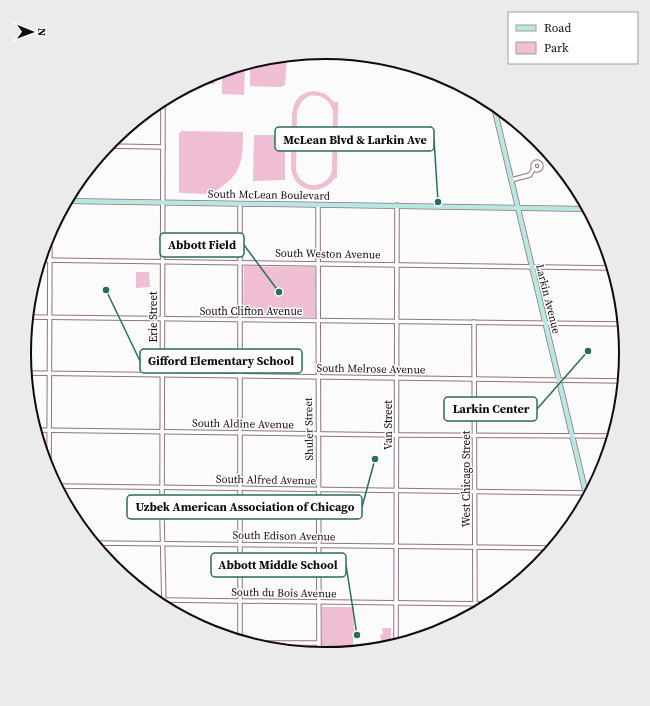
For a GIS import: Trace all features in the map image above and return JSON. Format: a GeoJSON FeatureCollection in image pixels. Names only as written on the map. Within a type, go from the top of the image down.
{"type":"FeatureCollection","features":[{"type":"Feature","properties":{"kind":"main road","name":"Larkin Avenue"},"geometry":{"type":"LineString","coordinates":[[496,114],[572,436],[586,488]]}},
{"type":"Feature","properties":{"kind":"main road","name":"South McLean Boulevard"},"geometry":{"type":"LineString","coordinates":[[73,201],[582,209]]}},
{"type":"Feature","properties":{"kind":"street","name":"Erie Street"},"geometry":{"type":"LineString","coordinates":[[163,108],[162,432],[164,598]]}},
{"type":"Feature","properties":{"kind":"street"},"geometry":{"type":"LineString","coordinates":[[116,146],[163,147]]}},
{"type":"Feature","properties":{"kind":"street"},"geometry":{"type":"LineString","coordinates":[[511,180],[530,175],[534,168]]}},
{"type":"Feature","properties":{"kind":"street"},"geometry":{"type":"LineString","coordinates":[[240,204],[240,634]]}},
{"type":"Feature","properties":{"kind":"street","name":"Shuler Street"},"geometry":{"type":"LineString","coordinates":[[318,205],[319,647]]}},
{"type":"Feature","properties":{"kind":"street","name":"Van Street"},"geometry":{"type":"LineString","coordinates":[[397,205],[397,638]]}},
{"type":"Feature","properties":{"kind":"street"},"geometry":{"type":"LineString","coordinates":[[50,249],[50,457]]}},
{"type":"Feature","properties":{"kind":"street","name":"South Weston Avenue"},"geometry":{"type":"LineString","coordinates":[[46,260],[606,268]]}},
{"type":"Feature","properties":{"kind":"street","name":"South Clifton Avenue"},"geometry":{"type":"LineString","coordinates":[[34,317],[617,324]]}},
{"type":"Feature","properties":{"kind":"street","name":"West Chicago Street"},"geometry":{"type":"LineString","coordinates":[[474,322],[475,604]]}},
{"type":"Feature","properties":{"kind":"street","name":"South Melrose Avenue"},"geometry":{"type":"LineString","coordinates":[[32,373],[617,382]]}},
{"type":"Feature","properties":{"kind":"street","name":"South Aldine Avenue"},"geometry":{"type":"LineString","coordinates":[[41,430],[397,435],[607,436]]}},
{"type":"Feature","properties":{"kind":"street","name":"South Alfred Avenue"},"geometry":{"type":"LineString","coordinates":[[63,486],[475,491],[583,494]]}},
{"type":"Feature","properties":{"kind":"street","name":"South Edison Avenue"},"geometry":{"type":"LineString","coordinates":[[101,543],[545,548]]}},
{"type":"Feature","properties":{"kind":"street","name":"South du Bois Avenue"},"geometry":{"type":"LineString","coordinates":[[166,600],[475,604]]}},
{"type":"Feature","properties":{"kind":"street"},"geometry":{"type":"LineString","coordinates":[[281,643],[319,643]]}},
{"type":"Feature","properties":{"kind":"green space"},"geometry":{"type":"Polygon","coordinates":[[[287,62],[285,85],[281,87],[250,86],[250,69],[287,62]]]}},
{"type":"Feature","properties":{"kind":"green space"},"geometry":{"type":"Polygon","coordinates":[[[245,70],[244,95],[222,94],[222,78],[245,70]]]}},
{"type":"Feature","properties":{"kind":"green space"},"geometry":{"type":"Polygon","coordinates":[[[215,80],[215,84],[205,84],[215,80]]]}},
{"type":"Feature","properties":{"kind":"green space"},"geometry":{"type":"Polygon","coordinates":[[[315,91],[326,94],[334,102],[338,102],[337,178],[322,188],[315,190],[302,187],[293,175],[291,167],[292,118],[294,105],[301,96],[315,91]],[[309,96],[302,101],[297,111],[296,170],[299,177],[303,181],[314,185],[325,182],[332,171],[333,111],[332,107],[327,101],[321,97],[309,96]]]}},
{"type":"Feature","properties":{"kind":"green space"},"geometry":{"type":"Polygon","coordinates":[[[182,131],[243,132],[242,156],[238,170],[234,176],[217,190],[207,194],[179,193],[179,133],[182,131]]]}},
{"type":"Feature","properties":{"kind":"green space"},"geometry":{"type":"Polygon","coordinates":[[[254,135],[280,135],[285,137],[285,180],[253,181],[254,135]]]}},
{"type":"Feature","properties":{"kind":"green space"},"geometry":{"type":"Polygon","coordinates":[[[244,266],[315,267],[315,317],[243,316],[244,266]]]}},
{"type":"Feature","properties":{"kind":"green space"},"geometry":{"type":"Polygon","coordinates":[[[136,272],[149,272],[150,287],[136,288],[136,272]]]}},
{"type":"Feature","properties":{"kind":"green space"},"geometry":{"type":"Polygon","coordinates":[[[322,607],[354,607],[355,628],[353,645],[322,647],[322,607]]]}},
{"type":"Feature","properties":{"kind":"green space"},"geometry":{"type":"Polygon","coordinates":[[[382,628],[391,628],[391,639],[381,641],[380,635],[383,634],[382,628]]]}},
{"type":"Feature","properties":{"kind":"place","name":"McLean Blvd & Larkin Ave"},"geometry":{"type":"Point","coordinates":[438,202]}},
{"type":"Feature","properties":{"kind":"place","name":"Gifford Elementary School"},"geometry":{"type":"Point","coordinates":[106,290]}},
{"type":"Feature","properties":{"kind":"place","name":"Abbott Field"},"geometry":{"type":"Point","coordinates":[279,292]}},
{"type":"Feature","properties":{"kind":"place","name":"Larkin Center"},"geometry":{"type":"Point","coordinates":[588,351]}},
{"type":"Feature","properties":{"kind":"place","name":"Uzbek American Association of Chicago"},"geometry":{"type":"Point","coordinates":[375,459]}},
{"type":"Feature","properties":{"kind":"place","name":"Abbott Middle School"},"geometry":{"type":"Point","coordinates":[357,635]}}]}
